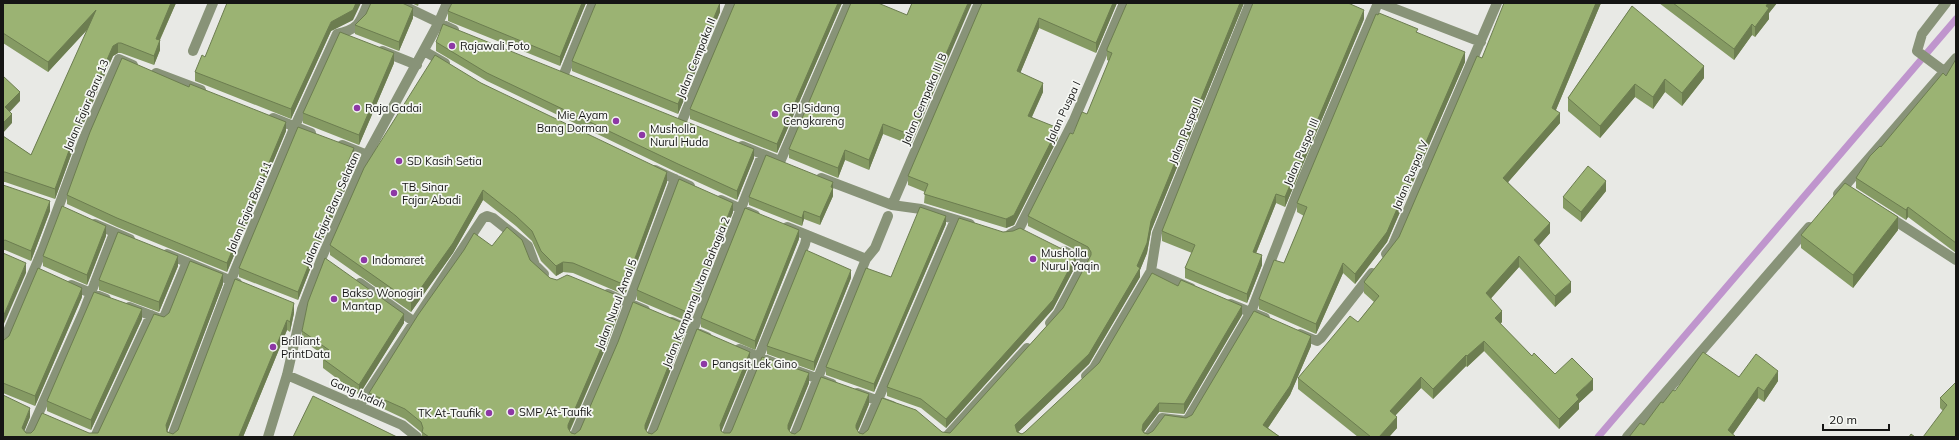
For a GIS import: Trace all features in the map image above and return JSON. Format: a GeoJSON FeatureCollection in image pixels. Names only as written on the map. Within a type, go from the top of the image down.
{"type":"FeatureCollection","features":[{"type":"Feature","properties":{"kind":"street"},"geometry":{"type":"LineString","coordinates":[[192,51],[213,3]]}},
{"type":"Feature","properties":{"kind":"street"},"geometry":{"type":"LineString","coordinates":[[337,34],[356,27],[362,19],[368,3]]}},
{"type":"Feature","properties":{"kind":"street"},"geometry":{"type":"LineString","coordinates":[[398,3],[438,24],[460,33]]}},
{"type":"Feature","properties":{"kind":"street","name":"Jalan Fajar Baru Selatan"},"geometry":{"type":"LineString","coordinates":[[268,437],[287,375],[299,308],[325,259],[367,156],[417,65],[447,3]]}},
{"type":"Feature","properties":{"kind":"street"},"geometry":{"type":"LineString","coordinates":[[564,74],[593,3]]}},
{"type":"Feature","properties":{"kind":"street","name":"Jalan Cempaka II"},"geometry":{"type":"LineString","coordinates":[[682,121],[731,3]]}},
{"type":"Feature","properties":{"kind":"street"},"geometry":{"type":"LineString","coordinates":[[736,143],[784,163],[849,3]]}},
{"type":"Feature","properties":{"kind":"street","name":"Jalan Cempaka III B"},"geometry":{"type":"LineString","coordinates":[[892,205],[978,3]]}},
{"type":"Feature","properties":{"kind":"street","name":"Jalan Puspa I"},"geometry":{"type":"LineString","coordinates":[[998,233],[1006,235],[1022,230],[1074,120],[1124,3]]}},
{"type":"Feature","properties":{"kind":"street","name":"Jalan Puspa II"},"geometry":{"type":"LineString","coordinates":[[1151,271],[1157,233],[1250,3]]}},
{"type":"Feature","properties":{"kind":"street"},"geometry":{"type":"LineString","coordinates":[[1379,3],[1481,42]]}},
{"type":"Feature","properties":{"kind":"street","name":"Jalan Puspa III"},"geometry":{"type":"LineString","coordinates":[[1148,437],[1162,418],[1187,421],[1252,312],[1301,183],[1379,3]]}},
{"type":"Feature","properties":{"kind":"street","name":"Jalan Puspa IV"},"geometry":{"type":"LineString","coordinates":[[1291,330],[1317,341],[1394,245],[1497,3]]}},
{"type":"Feature","properties":{"kind":"street"},"geometry":{"type":"LineString","coordinates":[[1940,69],[1917,51],[1922,34],[1946,3]]}},
{"type":"Feature","properties":{"kind":"street"},"geometry":{"type":"LineString","coordinates":[[337,34],[353,40]]}},
{"type":"Feature","properties":{"kind":"street","name":"Jalan Fajar Baru 11"},"geometry":{"type":"LineString","coordinates":[[172,437],[231,280],[295,126],[337,34]]}},
{"type":"Feature","properties":{"kind":"street"},"geometry":{"type":"LineString","coordinates":[[374,48],[417,65]]}},
{"type":"Feature","properties":{"kind":"street"},"geometry":{"type":"LineString","coordinates":[[424,51],[453,68]]}},
{"type":"Feature","properties":{"kind":"street","name":"Jalan Fajar Baru 13"},"geometry":{"type":"LineString","coordinates":[[37,270],[43,249],[84,138],[119,59],[209,93]]}},
{"type":"Feature","properties":{"kind":"street"},"geometry":{"type":"LineString","coordinates":[[1833,200],[1847,190],[1940,69],[1955,60]]}},
{"type":"Feature","properties":{"kind":"street"},"geometry":{"type":"LineString","coordinates":[[266,115],[367,156]]}},
{"type":"Feature","properties":{"kind":"street","name":"Jalan Kampung Utan Bahagia 2"},"geometry":{"type":"LineString","coordinates":[[651,437],[762,155]]}},
{"type":"Feature","properties":{"kind":"street"},"geometry":{"type":"LineString","coordinates":[[648,166],[763,218]]}},
{"type":"Feature","properties":{"kind":"street"},"geometry":{"type":"LineString","coordinates":[[810,174],[892,205],[920,209],[976,226]]}},
{"type":"Feature","properties":{"kind":"street","name":"Jalan Nurul Amal 5"},"geometry":{"type":"LineString","coordinates":[[574,436],[590,402],[629,303],[675,179]]}},
{"type":"Feature","properties":{"kind":"street"},"geometry":{"type":"LineString","coordinates":[[1877,209],[1956,260]]}},
{"type":"Feature","properties":{"kind":"street"},"geometry":{"type":"LineString","coordinates":[[359,406],[413,321],[459,256],[479,220],[487,216],[504,226],[528,246],[535,265],[552,281]]}},
{"type":"Feature","properties":{"kind":"street"},"geometry":{"type":"LineString","coordinates":[[794,437],[866,259],[875,248],[888,216]]}},
{"type":"Feature","properties":{"kind":"street"},"geometry":{"type":"LineString","coordinates":[[1627,437],[1818,218]]}},
{"type":"Feature","properties":{"kind":"street"},"geometry":{"type":"LineString","coordinates":[[86,220],[143,244]]}},
{"type":"Feature","properties":{"kind":"street"},"geometry":{"type":"LineString","coordinates":[[862,437],[876,401],[955,220]]}},
{"type":"Feature","properties":{"kind":"street"},"geometry":{"type":"LineString","coordinates":[[778,224],[866,259]]}},
{"type":"Feature","properties":{"kind":"street"},"geometry":{"type":"LineString","coordinates":[[28,437],[35,413],[91,294],[114,233]]}},
{"type":"Feature","properties":{"kind":"street"},"geometry":{"type":"LineString","coordinates":[[726,437],[805,244],[807,235]]}},
{"type":"Feature","properties":{"kind":"street"},"geometry":{"type":"LineString","coordinates":[[1042,331],[1058,313],[1085,262],[1052,245]]}},
{"type":"Feature","properties":{"kind":"street"},"geometry":{"type":"LineString","coordinates":[[158,250],[246,286]]}},
{"type":"Feature","properties":{"kind":"street"},"geometry":{"type":"LineString","coordinates":[[62,281],[91,294],[163,320],[187,262]]}},
{"type":"Feature","properties":{"kind":"street"},"geometry":{"type":"LineString","coordinates":[[3,343],[37,270],[22,265]]}},
{"type":"Feature","properties":{"kind":"street"},"geometry":{"type":"LineString","coordinates":[[1077,384],[1094,368],[1151,271],[1201,292]]}},
{"type":"Feature","properties":{"kind":"street"},"geometry":{"type":"LineString","coordinates":[[348,275],[413,321]]}},
{"type":"Feature","properties":{"kind":"street"},"geometry":{"type":"LineString","coordinates":[[597,290],[715,340]]}},
{"type":"Feature","properties":{"kind":"street"},"geometry":{"type":"LineString","coordinates":[[1223,301],[1271,321]]}},
{"type":"Feature","properties":{"kind":"street"},"geometry":{"type":"LineString","coordinates":[[91,436],[151,315]]}},
{"type":"Feature","properties":{"kind":"street"},"geometry":{"type":"LineString","coordinates":[[945,436],[1031,343]]}},
{"type":"Feature","properties":{"kind":"street"},"geometry":{"type":"LineString","coordinates":[[729,346],[758,358],[904,410]]}},
{"type":"Feature","properties":{"kind":"street","name":"Gang Indah"},"geometry":{"type":"LineString","coordinates":[[287,375],[402,425],[417,437]]}},
{"type":"Feature","properties":{"kind":"street"},"geometry":{"type":"LineString","coordinates":[[35,413],[51,419]]}},
{"type":"Feature","properties":{"kind":"building"},"geometry":{"type":"Polygon","coordinates":[[[3,3],[171,3],[156,39],[160,40],[154,56],[121,43],[113,46],[78,126],[55,189],[3,172],[3,136],[31,155],[96,10],[48,62],[3,33],[3,3]]]}},
{"type":"Feature","properties":{"kind":"building"},"geometry":{"type":"Polygon","coordinates":[[[227,3],[356,3],[353,10],[331,22],[291,109],[195,72],[202,55],[205,57],[227,3]]]}},
{"type":"Feature","properties":{"kind":"building"},"geometry":{"type":"Polygon","coordinates":[[[371,3],[402,3],[413,8],[399,42],[355,25],[366,14],[371,3]]]}},
{"type":"Feature","properties":{"kind":"building"},"geometry":{"type":"Polygon","coordinates":[[[452,3],[582,3],[560,57],[448,11],[452,3]]]}},
{"type":"Feature","properties":{"kind":"building"},"geometry":{"type":"Polygon","coordinates":[[[596,3],[720,3],[678,104],[572,61],[596,3]]]}},
{"type":"Feature","properties":{"kind":"building"},"geometry":{"type":"Polygon","coordinates":[[[735,3],[838,3],[777,144],[690,109],[735,3]]]}},
{"type":"Feature","properties":{"kind":"building"},"geometry":{"type":"Polygon","coordinates":[[[851,3],[878,3],[907,15],[912,3],[968,3],[911,135],[883,124],[869,160],[845,150],[838,168],[789,149],[851,3]]]}},
{"type":"Feature","properties":{"kind":"building"},"geometry":{"type":"Polygon","coordinates":[[[982,3],[1113,3],[1096,43],[1039,18],[1017,71],[1043,83],[1028,116],[1058,128],[1014,215],[1006,219],[924,194],[928,184],[908,176],[982,3]]]}},
{"type":"Feature","properties":{"kind":"building"},"geometry":{"type":"Polygon","coordinates":[[[1127,3],[1240,3],[1151,221],[1147,243],[1137,266],[1140,268],[1089,354],[1015,425],[1017,432],[1022,434],[1025,432],[1099,363],[1152,273],[1178,286],[1181,280],[1242,306],[1184,404],[1159,403],[1143,424],[1142,430],[1144,433],[1148,434],[1153,431],[1165,415],[1186,418],[1192,415],[1254,311],[1311,336],[1290,386],[1263,425],[1280,437],[429,437],[422,432],[423,428],[421,422],[405,409],[369,393],[418,315],[464,250],[474,233],[492,246],[507,227],[522,240],[530,260],[550,278],[557,280],[567,275],[621,297],[606,337],[568,425],[571,433],[575,434],[580,430],[618,342],[633,302],[685,324],[645,425],[645,429],[648,433],[652,434],[657,430],[697,329],[750,352],[720,425],[721,431],[724,433],[730,433],[732,430],[762,357],[809,373],[788,425],[788,429],[791,433],[795,434],[800,430],[821,377],[869,394],[856,425],[859,433],[863,434],[868,430],[882,398],[916,410],[942,432],[950,433],[1063,308],[1091,255],[1088,247],[1028,216],[1070,133],[1073,134],[1082,112],[1087,114],[1112,53],[1107,51],[1107,49],[1127,3]]]}},
{"type":"Feature","properties":{"kind":"building"},"geometry":{"type":"Polygon","coordinates":[[[1253,3],[1348,3],[1364,10],[1285,197],[1276,194],[1253,252],[1262,255],[1247,294],[1185,268],[1195,245],[1162,231],[1253,3]]]}},
{"type":"Feature","properties":{"kind":"building"},"geometry":{"type":"Polygon","coordinates":[[[1504,3],[1596,3],[1552,108],[1560,113],[1503,178],[1550,223],[1534,240],[1571,282],[1555,296],[1519,256],[1486,293],[1502,311],[1495,318],[1532,356],[1534,353],[1555,374],[1572,358],[1593,379],[1576,395],[1579,399],[1559,419],[1484,341],[1467,356],[1466,355],[1433,389],[1421,377],[1390,411],[1397,417],[1379,437],[1371,437],[1298,378],[1350,316],[1358,322],[1379,296],[1364,282],[1399,237],[1477,56],[1482,58],[1504,3]]]}},
{"type":"Feature","properties":{"kind":"building"},"geometry":{"type":"Polygon","coordinates":[[[1673,3],[1768,3],[1766,6],[1769,8],[1755,27],[1752,24],[1734,49],[1673,3]]]}},
{"type":"Feature","properties":{"kind":"building"},"geometry":{"type":"Polygon","coordinates":[[[1632,6],[1704,66],[1682,93],[1665,79],[1653,97],[1635,84],[1600,126],[1568,98],[1632,6]]]}},
{"type":"Feature","properties":{"kind":"building"},"geometry":{"type":"Polygon","coordinates":[[[1379,13],[1418,29],[1416,32],[1465,52],[1387,232],[1355,274],[1343,263],[1316,324],[1259,299],[1274,260],[1284,263],[1307,207],[1297,203],[1376,14],[1378,15],[1379,13]]]}},
{"type":"Feature","properties":{"kind":"building"},"geometry":{"type":"Polygon","coordinates":[[[443,24],[754,149],[737,191],[487,73],[436,42],[443,24]]]}},
{"type":"Feature","properties":{"kind":"building"},"geometry":{"type":"Polygon","coordinates":[[[340,32],[394,53],[359,135],[303,113],[340,32]]]}},
{"type":"Feature","properties":{"kind":"building"},"geometry":{"type":"Polygon","coordinates":[[[435,55],[481,83],[667,172],[625,285],[573,263],[563,262],[556,266],[541,251],[532,231],[516,216],[483,190],[453,243],[411,302],[330,245],[364,168],[435,55]]]}},
{"type":"Feature","properties":{"kind":"building"},"geometry":{"type":"Polygon","coordinates":[[[122,58],[189,87],[190,84],[286,122],[227,263],[117,218],[67,195],[90,132],[122,58]]]}},
{"type":"Feature","properties":{"kind":"building"},"geometry":{"type":"Polygon","coordinates":[[[1956,59],[1956,243],[1908,207],[1906,210],[1856,178],[1870,156],[1880,146],[1881,147],[1943,73],[1946,76],[1956,59]]]}},
{"type":"Feature","properties":{"kind":"building"},"geometry":{"type":"Polygon","coordinates":[[[3,76],[20,92],[5,107],[12,114],[3,123],[3,76]]]}},
{"type":"Feature","properties":{"kind":"building"},"geometry":{"type":"Polygon","coordinates":[[[298,127],[354,148],[341,179],[345,181],[316,246],[298,292],[239,268],[298,127]]]}},
{"type":"Feature","properties":{"kind":"building"},"geometry":{"type":"Polygon","coordinates":[[[766,155],[833,182],[831,187],[833,188],[820,217],[804,211],[802,218],[749,197],[766,155]]]}},
{"type":"Feature","properties":{"kind":"building"},"geometry":{"type":"Polygon","coordinates":[[[1588,166],[1606,181],[1581,212],[1563,197],[1588,166]]]}},
{"type":"Feature","properties":{"kind":"building"},"geometry":{"type":"Polygon","coordinates":[[[679,179],[733,203],[689,313],[637,290],[679,179]]]}},
{"type":"Feature","properties":{"kind":"building"},"geometry":{"type":"Polygon","coordinates":[[[1845,183],[1898,217],[1853,275],[1801,235],[1845,183]]]}},
{"type":"Feature","properties":{"kind":"building"},"geometry":{"type":"Polygon","coordinates":[[[3,185],[50,201],[31,251],[5,240],[3,241],[3,185]]]}},
{"type":"Feature","properties":{"kind":"building"},"geometry":{"type":"Polygon","coordinates":[[[62,206],[106,226],[87,275],[43,256],[62,206]]]}},
{"type":"Feature","properties":{"kind":"building"},"geometry":{"type":"Polygon","coordinates":[[[920,207],[946,216],[874,384],[826,367],[866,268],[891,277],[920,207]]]}},
{"type":"Feature","properties":{"kind":"building"},"geometry":{"type":"Polygon","coordinates":[[[745,208],[799,230],[755,341],[701,318],[745,208]]]}},
{"type":"Feature","properties":{"kind":"building"},"geometry":{"type":"Polygon","coordinates":[[[959,218],[1003,232],[1013,231],[1020,228],[1076,256],[1053,300],[946,419],[921,399],[887,387],[959,218]]]}},
{"type":"Feature","properties":{"kind":"building"},"geometry":{"type":"Polygon","coordinates":[[[118,232],[178,256],[159,302],[99,280],[118,232]]]}},
{"type":"Feature","properties":{"kind":"building"},"geometry":{"type":"Polygon","coordinates":[[[806,250],[851,270],[814,362],[767,346],[806,250]]]}},
{"type":"Feature","properties":{"kind":"building"},"geometry":{"type":"Polygon","coordinates":[[[3,253],[26,263],[3,317],[3,253]]]}},
{"type":"Feature","properties":{"kind":"building"},"geometry":{"type":"Polygon","coordinates":[[[325,258],[404,314],[359,385],[323,359],[329,350],[302,331],[308,302],[325,258]]]}},
{"type":"Feature","properties":{"kind":"building"},"geometry":{"type":"Polygon","coordinates":[[[190,261],[223,274],[166,425],[167,432],[173,434],[178,430],[235,279],[294,303],[290,322],[287,320],[239,436],[243,437],[3,437],[3,395],[30,408],[22,428],[26,433],[31,433],[34,430],[42,413],[89,433],[98,433],[154,314],[164,317],[169,313],[190,261]]]}},
{"type":"Feature","properties":{"kind":"building"},"geometry":{"type":"Polygon","coordinates":[[[38,268],[82,288],[35,396],[3,383],[3,339],[4,340],[9,336],[38,268]]]}},
{"type":"Feature","properties":{"kind":"building"},"geometry":{"type":"Polygon","coordinates":[[[94,292],[142,309],[91,420],[47,401],[94,292]]]}},
{"type":"Feature","properties":{"kind":"building"},"geometry":{"type":"Polygon","coordinates":[[[1703,352],[1739,377],[1756,354],[1778,371],[1764,391],[1758,387],[1728,430],[1736,437],[1629,437],[1640,423],[1644,425],[1661,402],[1663,403],[1673,390],[1675,391],[1703,352]]]}},
{"type":"Feature","properties":{"kind":"building"},"geometry":{"type":"Polygon","coordinates":[[[1956,382],[1956,437],[1923,437],[1947,405],[1940,398],[1956,382]]]}},
{"type":"Feature","properties":{"kind":"building"},"geometry":{"type":"Polygon","coordinates":[[[313,396],[397,437],[293,437],[313,396]]]}},
{"type":"Feature","properties":{"kind":"waterway"},"geometry":{"type":"LineString","coordinates":[[1598,437],[1956,19]]}},
{"type":"Feature","properties":{"kind":"place","name":"Rajawali Foto"},"geometry":{"type":"Point","coordinates":[452,46]}},
{"type":"Feature","properties":{"kind":"place","name":"Raja Gadai"},"geometry":{"type":"Point","coordinates":[357,108]}},
{"type":"Feature","properties":{"kind":"place","name":"GPI Sidang Cengkareng"},"geometry":{"type":"Point","coordinates":[775,114]}},
{"type":"Feature","properties":{"kind":"place","name":"Mie Ayam Bang Dorman"},"geometry":{"type":"Point","coordinates":[616,121]}},
{"type":"Feature","properties":{"kind":"place","name":"Musholla Nurul Huda"},"geometry":{"type":"Point","coordinates":[642,135]}},
{"type":"Feature","properties":{"kind":"place","name":"SD Kasih Setia"},"geometry":{"type":"Point","coordinates":[399,161]}},
{"type":"Feature","properties":{"kind":"place","name":"TB. Sinar Fajar Abadi"},"geometry":{"type":"Point","coordinates":[394,193]}},
{"type":"Feature","properties":{"kind":"place","name":"Musholla Nurul Yaqin"},"geometry":{"type":"Point","coordinates":[1033,259]}},
{"type":"Feature","properties":{"kind":"place","name":"Indomaret"},"geometry":{"type":"Point","coordinates":[364,260]}},
{"type":"Feature","properties":{"kind":"place","name":"Bakso Wonogiri Mantap"},"geometry":{"type":"Point","coordinates":[334,299]}},
{"type":"Feature","properties":{"kind":"place","name":"Brilliant PrintData"},"geometry":{"type":"Point","coordinates":[273,347]}},
{"type":"Feature","properties":{"kind":"place","name":"Pangsit Lek Gino"},"geometry":{"type":"Point","coordinates":[704,364]}},
{"type":"Feature","properties":{"kind":"place","name":"SMP At-Taufik"},"geometry":{"type":"Point","coordinates":[511,412]}},
{"type":"Feature","properties":{"kind":"place","name":"TK At-Taufik"},"geometry":{"type":"Point","coordinates":[489,413]}}]}
